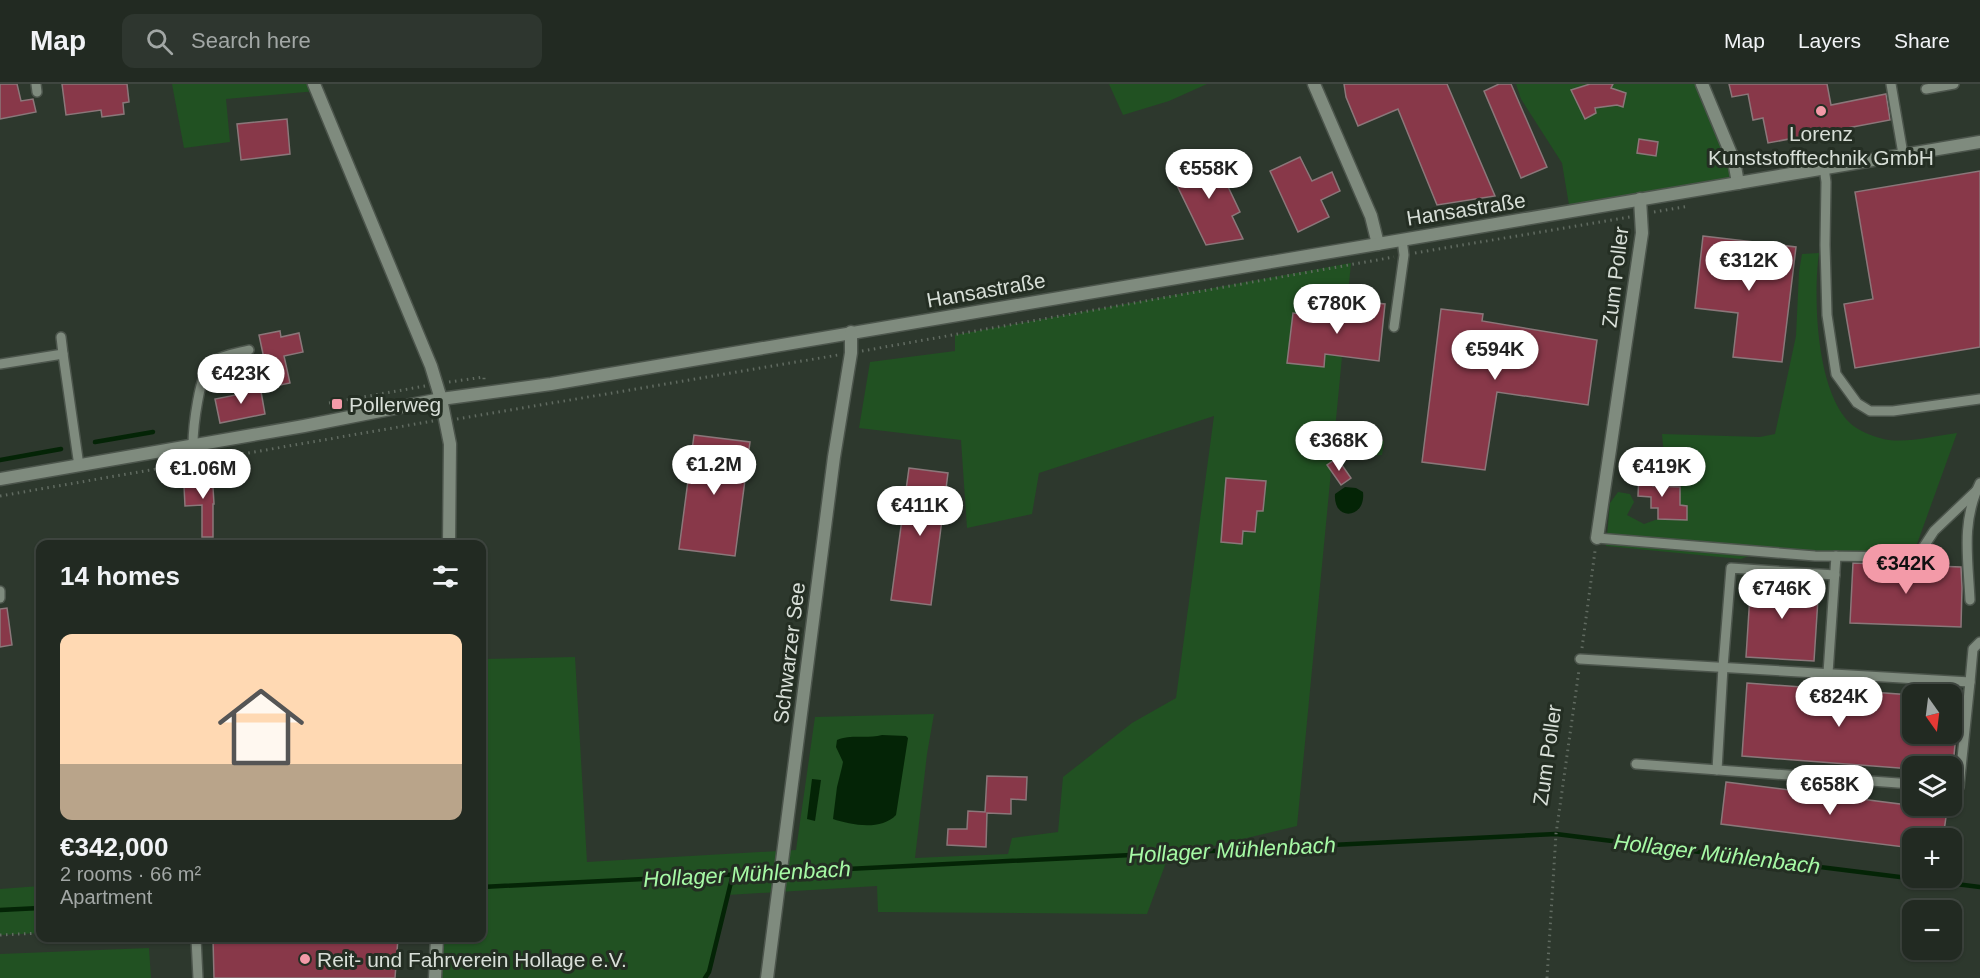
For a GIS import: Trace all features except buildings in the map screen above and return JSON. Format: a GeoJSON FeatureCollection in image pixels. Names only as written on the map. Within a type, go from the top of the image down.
{"type":"FeatureCollection","features":[{"type":"Feature","properties":{"kind":"street"},"geometry":{"type":"LineString","coordinates":[[314,84],[431,366],[441,399],[450,444],[449,540]]}},
{"type":"Feature","properties":{"kind":"street"},"geometry":{"type":"LineString","coordinates":[[1314,84],[1371,216],[1378,244]]}},
{"type":"Feature","properties":{"kind":"street"},"geometry":{"type":"LineString","coordinates":[[1702,84],[1734,161],[1738,183]]}},
{"type":"Feature","properties":{"kind":"street","name":"Hansastraße"},"geometry":{"type":"LineString","coordinates":[[0,479],[193,446],[441,399],[551,384],[1980,142]]}},
{"type":"Feature","properties":{"kind":"street","name":"Zum Poller"},"geometry":{"type":"LineString","coordinates":[[1597,538],[1642,233],[1640,200]]}},
{"type":"Feature","properties":{"kind":"street","name":"Schwarzer See"},"geometry":{"type":"LineString","coordinates":[[767,978],[834,458],[851,353],[850,332]]}},
{"type":"Feature","properties":{"kind":"street"},"geometry":{"type":"LineString","coordinates":[[435,978],[437,942]]}},
{"type":"Feature","properties":{"kind":"lane"},"geometry":{"type":"LineString","coordinates":[[1891,84],[1903,154]]}},
{"type":"Feature","properties":{"kind":"lane"},"geometry":{"type":"LineString","coordinates":[[1926,89],[1954,84]]}},
{"type":"Feature","properties":{"kind":"lane"},"geometry":{"type":"LineString","coordinates":[[1824,167],[1827,315],[1836,374],[1857,403],[1870,411],[1893,411],[1980,399]]}},
{"type":"Feature","properties":{"kind":"lane"},"geometry":{"type":"LineString","coordinates":[[1394,327],[1404,255],[1402,239]]}},
{"type":"Feature","properties":{"kind":"lane"},"geometry":{"type":"LineString","coordinates":[[61,337],[79,466]]}},
{"type":"Feature","properties":{"kind":"lane"},"geometry":{"type":"LineString","coordinates":[[193,446],[193,426],[207,368],[220,358],[249,350]]}},
{"type":"Feature","properties":{"kind":"lane"},"geometry":{"type":"LineString","coordinates":[[0,364],[63,354]]}},
{"type":"Feature","properties":{"kind":"lane"},"geometry":{"type":"LineString","coordinates":[[1597,538],[1815,556],[1917,557],[1934,531],[1978,487]]}},
{"type":"Feature","properties":{"kind":"lane"},"geometry":{"type":"LineString","coordinates":[[1970,600],[1966,532],[1969,511],[1978,487]]}},
{"type":"Feature","properties":{"kind":"lane"},"geometry":{"type":"LineString","coordinates":[[1828,673],[1836,556]]}},
{"type":"Feature","properties":{"kind":"lane"},"geometry":{"type":"LineString","coordinates":[[1717,770],[1722,667],[1731,568],[1835,575]]}},
{"type":"Feature","properties":{"kind":"lane"},"geometry":{"type":"LineString","coordinates":[[0,591],[0,598]]}},
{"type":"Feature","properties":{"kind":"lane"},"geometry":{"type":"LineString","coordinates":[[1962,758],[1973,649],[1980,642]]}},
{"type":"Feature","properties":{"kind":"lane"},"geometry":{"type":"LineString","coordinates":[[1580,659],[1970,682]]}},
{"type":"Feature","properties":{"kind":"lane"},"geometry":{"type":"LineString","coordinates":[[1636,764],[1902,783]]}},
{"type":"Feature","properties":{"kind":"lane"},"geometry":{"type":"LineString","coordinates":[[196,942],[198,978]]}},
{"type":"Feature","properties":{"kind":"path"},"geometry":{"type":"LineString","coordinates":[[0,496],[416,424],[478,417],[851,353],[1699,204]]}},
{"type":"Feature","properties":{"kind":"path","name":"Zum Poller"},"geometry":{"type":"LineString","coordinates":[[1546,978],[1556,834],[1597,538]]}},
{"type":"Feature","properties":{"kind":"path"},"geometry":{"type":"LineString","coordinates":[[0,935],[36,933]]}},
{"type":"Feature","properties":{"kind":"shaded area"},"geometry":{"type":"Polygon","coordinates":[[[172,84],[314,84],[317,91],[226,99],[230,142],[184,148],[172,84]]]}},
{"type":"Feature","properties":{"kind":"shaded area"},"geometry":{"type":"Polygon","coordinates":[[[1109,84],[1207,84],[1169,101],[1123,115],[1109,84]]]}},
{"type":"Feature","properties":{"kind":"shaded area"},"geometry":{"type":"Polygon","coordinates":[[[1516,84],[1702,84],[1738,183],[1570,211],[1562,163],[1521,99],[1516,84]]]}},
{"type":"Feature","properties":{"kind":"shaded area"},"geometry":{"type":"Polygon","coordinates":[[[1819,253],[1817,318],[1820,343],[1830,390],[1839,409],[1857,428],[1888,440],[1918,439],[1957,433],[1917,544],[1917,557],[1760,552],[1741,559],[1606,546],[1610,503],[1618,492],[1630,494],[1634,502],[1627,515],[1644,524],[1658,519],[1687,520],[1687,506],[1680,505],[1681,471],[1665,468],[1662,434],[1760,437],[1775,434],[1796,336],[1802,254],[1819,253]]]}},
{"type":"Feature","properties":{"kind":"shaded area"},"geometry":{"type":"Polygon","coordinates":[[[1351,263],[1297,826],[1168,857],[1147,914],[878,912],[877,886],[727,895],[709,972],[705,978],[435,978],[437,942],[486,942],[486,659],[575,657],[587,862],[796,850],[815,717],[934,714],[915,858],[1008,854],[1012,838],[1058,832],[1063,777],[1132,723],[1176,698],[1214,416],[1039,473],[1032,514],[967,528],[961,440],[859,428],[870,362],[955,351],[955,335],[1351,263]]]}},
{"type":"Feature","properties":{"kind":"shaded area"},"geometry":{"type":"Polygon","coordinates":[[[1384,441],[1382,455],[1339,457],[1341,442],[1384,441]]]}},
{"type":"Feature","properties":{"kind":"shaded area"},"geometry":{"type":"Polygon","coordinates":[[[1345,487],[1356,488],[1363,492],[1360,508],[1349,514],[1339,509],[1336,503],[1335,494],[1345,487]]]}},
{"type":"Feature","properties":{"kind":"shaded area"},"geometry":{"type":"Polygon","coordinates":[[[882,735],[908,738],[896,815],[890,820],[874,825],[857,825],[833,819],[843,762],[836,747],[837,740],[847,737],[882,735]]]}},
{"type":"Feature","properties":{"kind":"shaded area"},"geometry":{"type":"Polygon","coordinates":[[[812,779],[821,780],[815,821],[807,819],[812,779]]]}},
{"type":"Feature","properties":{"kind":"shaded area"},"geometry":{"type":"Polygon","coordinates":[[[36,886],[36,933],[0,935],[0,889],[36,886]]]}},
{"type":"Feature","properties":{"kind":"shaded area"},"geometry":{"type":"Polygon","coordinates":[[[149,948],[151,978],[0,978],[0,954],[149,948]]]}},
{"type":"Feature","properties":{"kind":"waterway"},"geometry":{"type":"LineString","coordinates":[[95,442],[153,432]]}},
{"type":"Feature","properties":{"kind":"waterway"},"geometry":{"type":"LineString","coordinates":[[0,460],[61,449]]}},
{"type":"Feature","properties":{"kind":"waterway","name":"Hollager Mühlenbach"},"geometry":{"type":"LineString","coordinates":[[486,887],[1556,834],[1980,887]]}},
{"type":"Feature","properties":{"kind":"waterway"},"geometry":{"type":"LineString","coordinates":[[705,978],[709,972],[733,874]]}},
{"type":"Feature","properties":{"kind":"waterway","name":"Hollager Mühlenbach"},"geometry":{"type":"LineString","coordinates":[[0,910],[36,908]]}},
{"type":"Feature","properties":{"kind":"place","name":"Lorenz Kunststofftechnik GmbH"},"geometry":{"type":"Point","coordinates":[1821,111]}},
{"type":"Feature","properties":{"kind":"place","name":"Pollerweg"},"geometry":{"type":"Point","coordinates":[337,404]}},
{"type":"Feature","properties":{"kind":"place","name":"Reit- und Fahrverein Hollage e.V."},"geometry":{"type":"Point","coordinates":[305,959]}}]}
